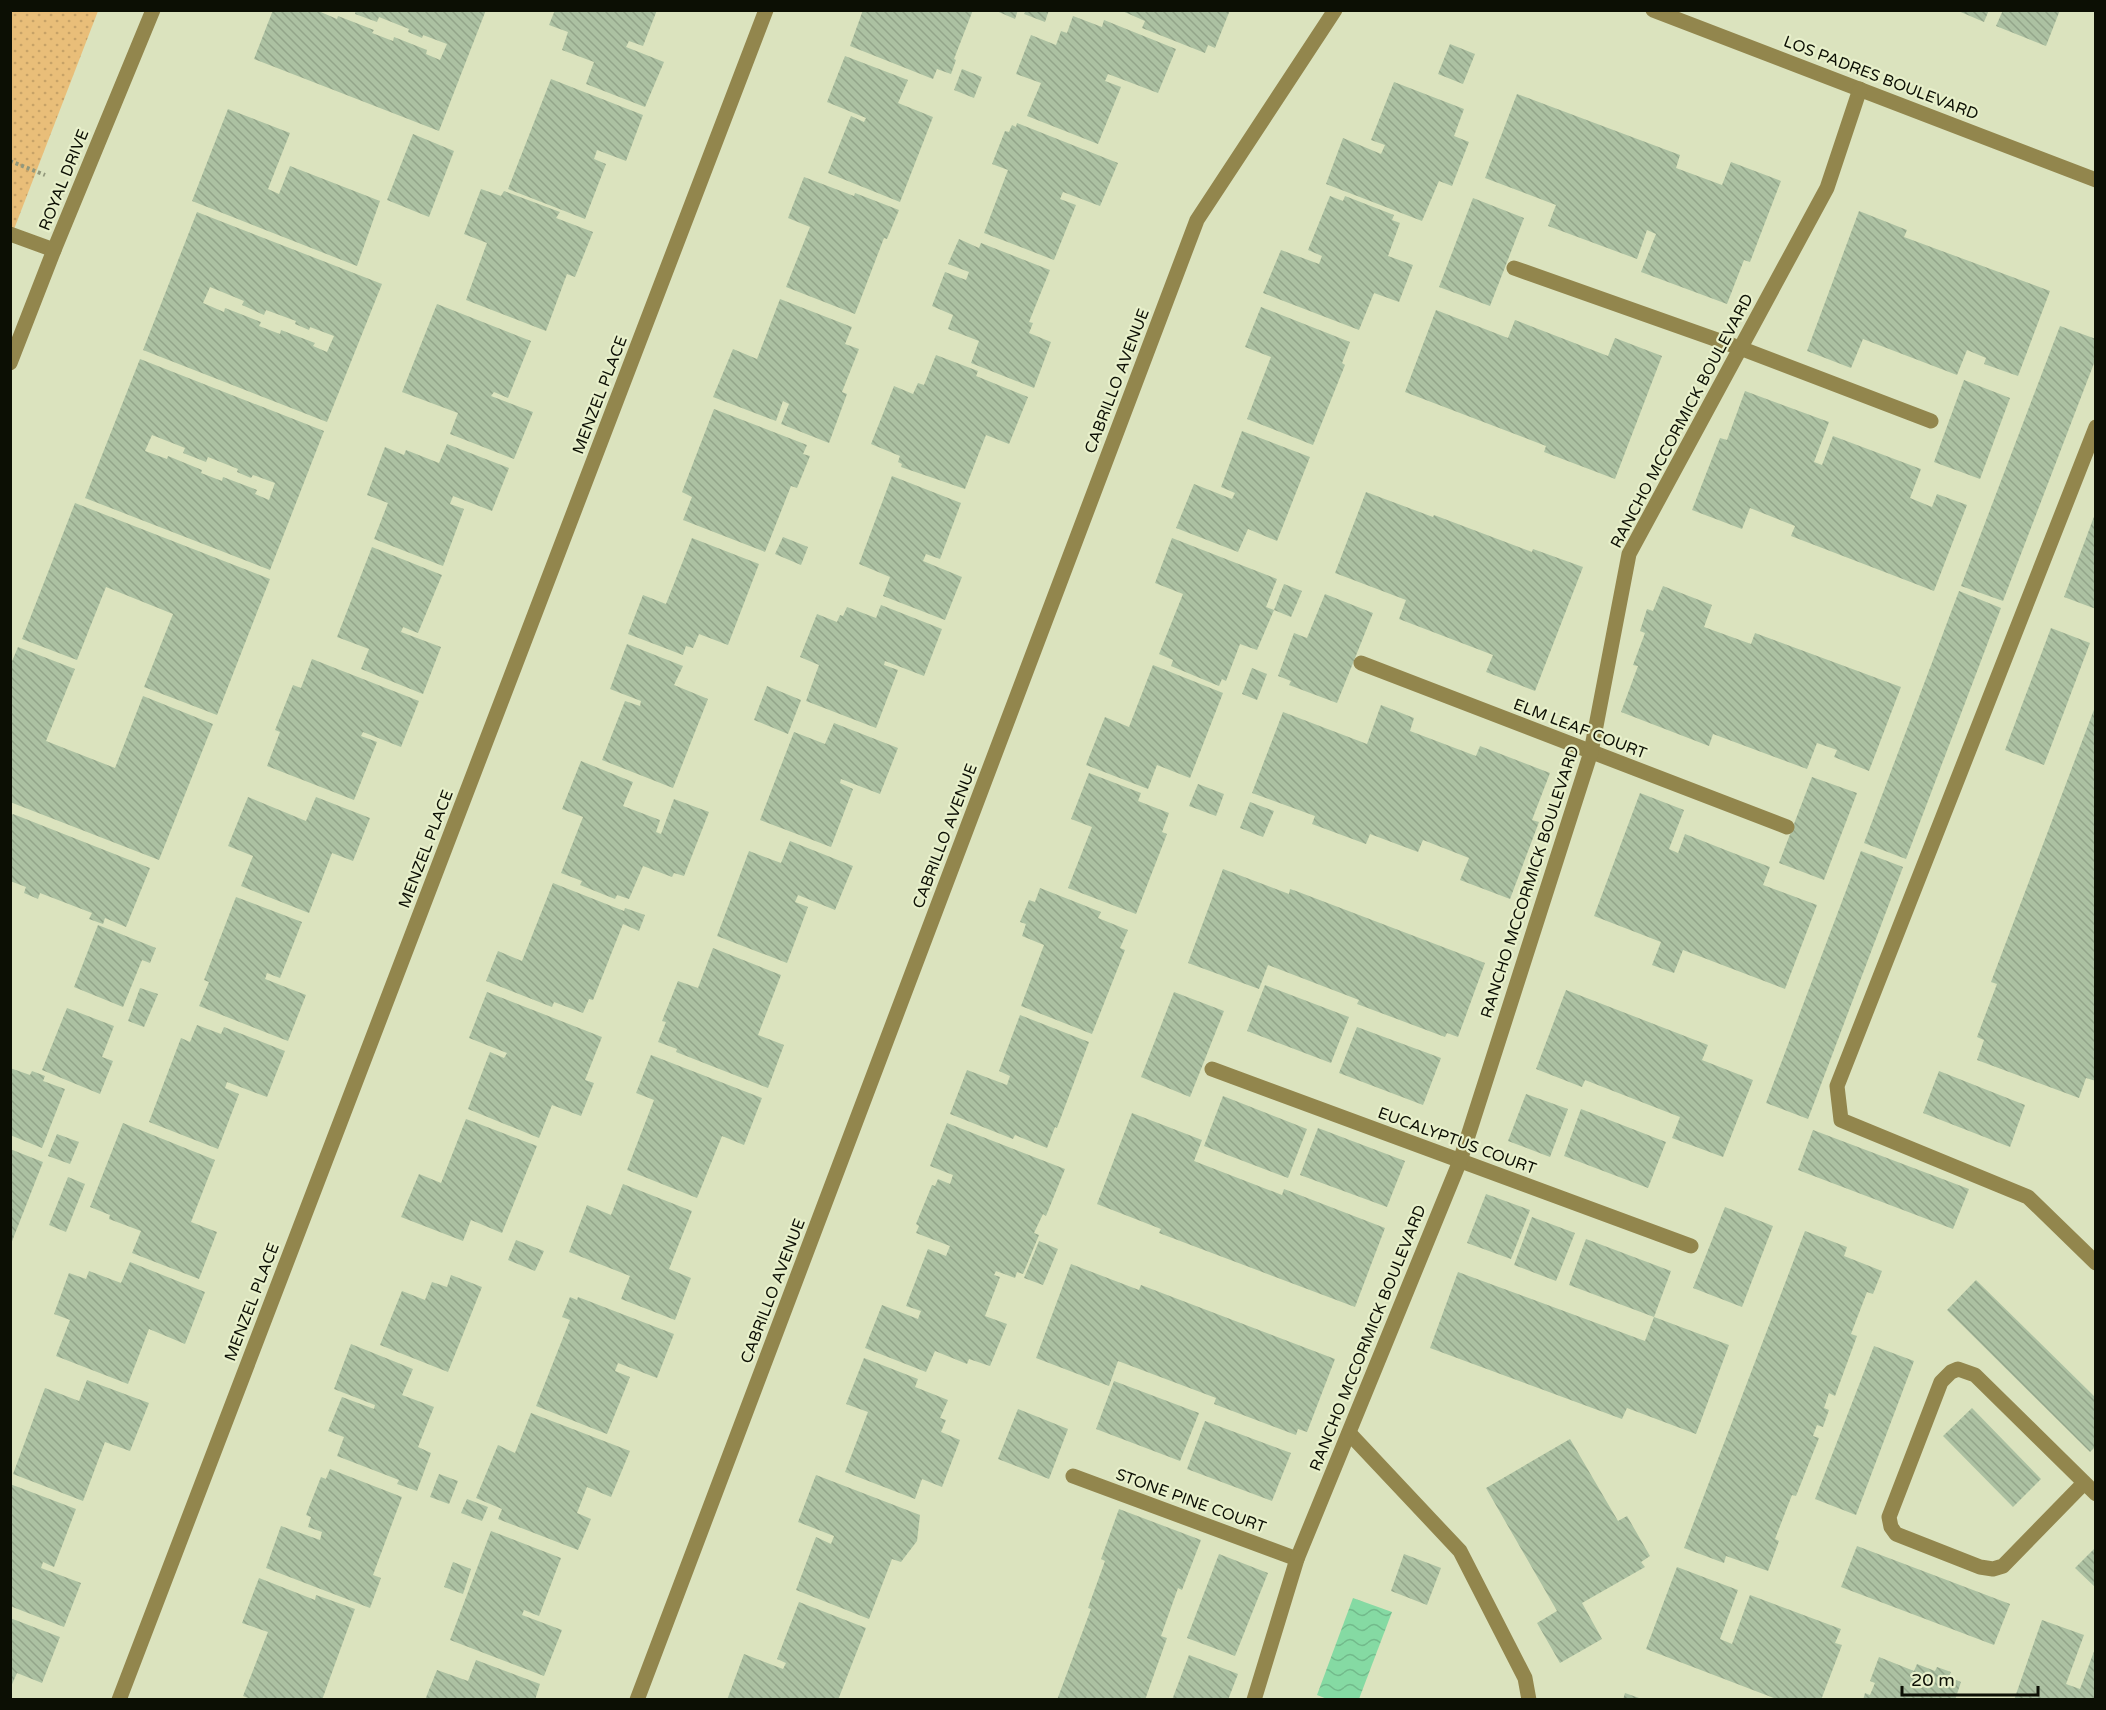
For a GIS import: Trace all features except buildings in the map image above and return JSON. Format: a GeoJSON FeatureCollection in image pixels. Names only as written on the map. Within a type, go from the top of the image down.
{"type":"FeatureCollection","features":[{"type":"Feature","properties":{"kind":"street","name":"ROYAL DRIVE"},"geometry":{"type":"LineString","coordinates":[[10,363],[153,10]]}},
{"type":"Feature","properties":{"kind":"street","name":"MENZEL PLACE"},"geometry":{"type":"LineString","coordinates":[[119,1700],[766,10]]}},
{"type":"Feature","properties":{"kind":"street","name":"CABRILLO AVENUE"},"geometry":{"type":"LineString","coordinates":[[637,1700],[1197,220],[1335,10]]}},
{"type":"Feature","properties":{"kind":"street","name":"LOS PADRES BOULEVARD"},"geometry":{"type":"LineString","coordinates":[[1653,10],[2096,180]]}},
{"type":"Feature","properties":{"kind":"street","name":"RANCHO MCCORMICK BOULEVARD"},"geometry":{"type":"LineString","coordinates":[[1254,1700],[1297,1559],[1460,1161],[1591,752],[1629,554],[1827,188],[1860,89]]}},
{"type":"Feature","properties":{"kind":"street"},"geometry":{"type":"LineString","coordinates":[[10,234],[54,250]]}},
{"type":"Feature","properties":{"kind":"street"},"geometry":{"type":"LineString","coordinates":[[1514,268],[1740,348],[1931,421]]}},
{"type":"Feature","properties":{"kind":"street"},"geometry":{"type":"LineString","coordinates":[[2096,427],[1837,1086],[1840,1120],[2028,1197],[2096,1263]]}},
{"type":"Feature","properties":{"kind":"street","name":"ELM LEAF COURT"},"geometry":{"type":"LineString","coordinates":[[1361,663],[1787,828]]}},
{"type":"Feature","properties":{"kind":"street","name":"EUCALYPTUS COURT"},"geometry":{"type":"LineString","coordinates":[[1212,1069],[1691,1246]]}},
{"type":"Feature","properties":{"kind":"street"},"geometry":{"type":"LineString","coordinates":[[2084,1483],[2003,1566],[1993,1569],[1980,1567],[1896,1533],[1890,1527],[1889,1517],[1941,1382],[1951,1372],[1959,1369],[1975,1375],[2096,1494]]}},
{"type":"Feature","properties":{"kind":"street"},"geometry":{"type":"LineString","coordinates":[[1349,1433],[1460,1551],[1525,1678],[1529,1700]]}},
{"type":"Feature","properties":{"kind":"street","name":"STONE PINE COURT"},"geometry":{"type":"LineString","coordinates":[[1073,1476],[1297,1559]]}},
{"type":"Feature","properties":{"kind":"path"},"geometry":{"type":"LineString","coordinates":[[10,161],[45,175]]}},
{"type":"Feature","properties":{"kind":"shaded area"},"geometry":{"type":"Polygon","coordinates":[[[11,11],[98,11],[11,237],[11,11]]]}},
{"type":"Feature","properties":{"kind":"water"},"geometry":{"type":"Polygon","coordinates":[[[1353,1598],[1392,1612],[1359,1699],[1327,1699],[1317,1695],[1353,1598]]]}}]}
